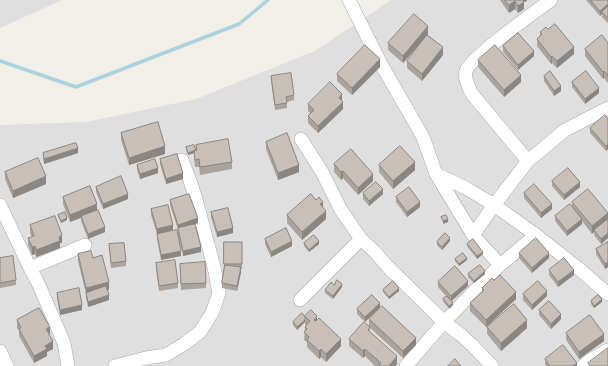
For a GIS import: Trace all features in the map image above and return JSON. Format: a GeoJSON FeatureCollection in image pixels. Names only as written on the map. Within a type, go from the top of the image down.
{"type":"FeatureCollection","features":[{"type":"Feature","properties":{"kind":"street"},"geometry":{"type":"LineString","coordinates":[[349,0],[381,64],[423,138],[436,174],[473,235],[500,266]]}},
{"type":"Feature","properties":{"kind":"street"},"geometry":{"type":"LineString","coordinates":[[528,161],[472,94],[466,82],[466,71],[469,65],[484,51],[551,0]]}},
{"type":"Feature","properties":{"kind":"street"},"geometry":{"type":"LineString","coordinates":[[473,235],[528,161],[565,130],[608,108]]}},
{"type":"Feature","properties":{"kind":"street"},"geometry":{"type":"LineString","coordinates":[[301,139],[322,172],[341,210],[360,239],[375,252],[388,267],[444,322],[461,335],[492,366]]}},
{"type":"Feature","properties":{"kind":"street"},"geometry":{"type":"LineString","coordinates":[[122,365],[166,355],[184,344],[200,332],[212,313],[219,293],[206,237],[189,178],[182,160]]}},
{"type":"Feature","properties":{"kind":"street"},"geometry":{"type":"LineString","coordinates":[[436,174],[466,188],[494,205],[536,235],[608,294]]}},
{"type":"Feature","properties":{"kind":"street"},"geometry":{"type":"LineString","coordinates":[[0,205],[38,283],[64,343],[68,366]]}},
{"type":"Feature","properties":{"kind":"street"},"geometry":{"type":"LineString","coordinates":[[406,366],[444,322],[500,266],[536,235]]}},
{"type":"Feature","properties":{"kind":"street"},"geometry":{"type":"LineString","coordinates":[[300,300],[360,239]]}},
{"type":"Feature","properties":{"kind":"street"},"geometry":{"type":"LineString","coordinates":[[30,268],[85,245]]}},
{"type":"Feature","properties":{"kind":"street"},"geometry":{"type":"LineString","coordinates":[[583,366],[608,350]]}},
{"type":"Feature","properties":{"kind":"street"},"geometry":{"type":"LineString","coordinates":[[0,351],[7,366]]}},
{"type":"Feature","properties":{"kind":"shaded area"},"geometry":{"type":"Polygon","coordinates":[[[0,0],[62,0],[0,28],[0,0]]]}},
{"type":"Feature","properties":{"kind":"shaded area"},"geometry":{"type":"Polygon","coordinates":[[[391,0],[608,0],[608,366],[0,366],[0,125],[86,122],[196,99],[315,51],[391,0]]]}},
{"type":"Feature","properties":{"kind":"building"},"geometry":{"type":"Polygon","coordinates":[[[505,0],[523,0],[524,2],[518,6],[515,1],[509,5],[505,0]]]}},
{"type":"Feature","properties":{"kind":"building"},"geometry":{"type":"Polygon","coordinates":[[[591,0],[608,0],[608,4],[600,11],[591,0]]]}},
{"type":"Feature","properties":{"kind":"building"},"geometry":{"type":"Polygon","coordinates":[[[608,6],[608,18],[602,12],[608,6]]]}},
{"type":"Feature","properties":{"kind":"building"},"geometry":{"type":"Polygon","coordinates":[[[414,14],[428,26],[403,56],[388,43],[414,14]]]}},
{"type":"Feature","properties":{"kind":"building"},"geometry":{"type":"Polygon","coordinates":[[[555,24],[574,47],[557,61],[552,56],[551,57],[537,39],[542,34],[540,32],[546,27],[548,29],[555,24]]]}},
{"type":"Feature","properties":{"kind":"building"},"geometry":{"type":"Polygon","coordinates":[[[518,33],[534,51],[518,65],[503,46],[518,33]]]}},
{"type":"Feature","properties":{"kind":"building"},"geometry":{"type":"Polygon","coordinates":[[[427,35],[443,47],[422,74],[407,61],[427,35]]]}},
{"type":"Feature","properties":{"kind":"building"},"geometry":{"type":"Polygon","coordinates":[[[602,35],[608,43],[608,76],[604,71],[603,72],[585,49],[602,35]]]}},
{"type":"Feature","properties":{"kind":"building"},"geometry":{"type":"Polygon","coordinates":[[[365,45],[380,59],[352,88],[337,74],[365,45]]]}},
{"type":"Feature","properties":{"kind":"building"},"geometry":{"type":"Polygon","coordinates":[[[495,45],[521,75],[504,90],[478,60],[495,45]]]}},
{"type":"Feature","properties":{"kind":"building"},"geometry":{"type":"Polygon","coordinates":[[[550,71],[561,86],[554,91],[544,76],[550,71]]]}},
{"type":"Feature","properties":{"kind":"building"},"geometry":{"type":"Polygon","coordinates":[[[586,71],[599,88],[585,99],[572,82],[586,71]]]}},
{"type":"Feature","properties":{"kind":"building"},"geometry":{"type":"Polygon","coordinates":[[[291,73],[294,95],[286,97],[287,103],[275,105],[271,76],[291,73]]]}},
{"type":"Feature","properties":{"kind":"building"},"geometry":{"type":"Polygon","coordinates":[[[330,82],[342,94],[339,98],[343,102],[318,126],[308,116],[314,110],[308,104],[330,82]]]}},
{"type":"Feature","properties":{"kind":"building"},"geometry":{"type":"Polygon","coordinates":[[[605,115],[608,119],[608,144],[606,146],[590,128],[605,115]]]}},
{"type":"Feature","properties":{"kind":"building"},"geometry":{"type":"Polygon","coordinates":[[[158,122],[165,146],[129,158],[121,133],[158,122]]]}},
{"type":"Feature","properties":{"kind":"building"},"geometry":{"type":"Polygon","coordinates":[[[287,133],[299,165],[278,173],[266,142],[287,133]]]}},
{"type":"Feature","properties":{"kind":"building"},"geometry":{"type":"Polygon","coordinates":[[[228,139],[232,162],[200,167],[199,159],[195,160],[194,151],[197,150],[196,145],[228,139]]]}},
{"type":"Feature","properties":{"kind":"building"},"geometry":{"type":"Polygon","coordinates":[[[76,143],[78,148],[44,159],[43,153],[76,143]]]}},
{"type":"Feature","properties":{"kind":"building"},"geometry":{"type":"Polygon","coordinates":[[[194,145],[196,150],[188,153],[186,147],[194,145]]]}},
{"type":"Feature","properties":{"kind":"building"},"geometry":{"type":"Polygon","coordinates":[[[400,146],[415,162],[393,181],[379,165],[400,146]]]}},
{"type":"Feature","properties":{"kind":"building"},"geometry":{"type":"Polygon","coordinates":[[[351,149],[373,174],[358,188],[343,171],[341,172],[334,164],[351,149]]]}},
{"type":"Feature","properties":{"kind":"building"},"geometry":{"type":"Polygon","coordinates":[[[177,154],[183,173],[166,179],[160,159],[177,154]]]}},
{"type":"Feature","properties":{"kind":"building"},"geometry":{"type":"Polygon","coordinates":[[[38,158],[46,176],[13,191],[5,172],[38,158]]]}},
{"type":"Feature","properties":{"kind":"building"},"geometry":{"type":"Polygon","coordinates":[[[155,159],[158,168],[140,174],[137,165],[155,159]]]}},
{"type":"Feature","properties":{"kind":"building"},"geometry":{"type":"Polygon","coordinates":[[[568,168],[580,182],[564,195],[552,181],[568,168]]]}},
{"type":"Feature","properties":{"kind":"building"},"geometry":{"type":"Polygon","coordinates":[[[121,176],[128,194],[103,204],[96,187],[121,176]]]}},
{"type":"Feature","properties":{"kind":"building"},"geometry":{"type":"Polygon","coordinates":[[[376,182],[383,189],[369,201],[363,193],[376,182]]]}},
{"type":"Feature","properties":{"kind":"building"},"geometry":{"type":"Polygon","coordinates":[[[534,184],[552,204],[541,213],[524,193],[534,184]]]}},
{"type":"Feature","properties":{"kind":"building"},"geometry":{"type":"Polygon","coordinates":[[[90,186],[97,204],[70,215],[63,197],[90,186]]]}},
{"type":"Feature","properties":{"kind":"building"},"geometry":{"type":"Polygon","coordinates":[[[409,187],[420,202],[407,212],[396,197],[409,187]]]}},
{"type":"Feature","properties":{"kind":"building"},"geometry":{"type":"Polygon","coordinates":[[[588,189],[608,213],[592,226],[572,202],[588,189]]]}},
{"type":"Feature","properties":{"kind":"building"},"geometry":{"type":"Polygon","coordinates":[[[189,194],[198,218],[178,225],[170,200],[189,194]]]}},
{"type":"Feature","properties":{"kind":"building"},"geometry":{"type":"Polygon","coordinates":[[[311,194],[316,200],[319,197],[323,202],[320,204],[326,211],[302,232],[287,215],[311,194]]]}},
{"type":"Feature","properties":{"kind":"building"},"geometry":{"type":"Polygon","coordinates":[[[570,204],[582,219],[567,231],[555,216],[570,204]]]}},
{"type":"Feature","properties":{"kind":"building"},"geometry":{"type":"Polygon","coordinates":[[[168,205],[173,225],[157,229],[151,209],[168,205]]]}},
{"type":"Feature","properties":{"kind":"building"},"geometry":{"type":"Polygon","coordinates":[[[228,208],[233,228],[217,232],[211,212],[228,208]]]}},
{"type":"Feature","properties":{"kind":"building"},"geometry":{"type":"Polygon","coordinates":[[[98,210],[105,227],[88,234],[81,216],[98,210]]]}},
{"type":"Feature","properties":{"kind":"building"},"geometry":{"type":"Polygon","coordinates":[[[65,212],[67,218],[61,221],[58,215],[65,212]]]}},
{"type":"Feature","properties":{"kind":"building"},"geometry":{"type":"Polygon","coordinates":[[[446,215],[448,219],[443,221],[441,217],[446,215]]]}},
{"type":"Feature","properties":{"kind":"building"},"geometry":{"type":"Polygon","coordinates":[[[55,216],[62,235],[59,237],[60,241],[36,250],[35,246],[32,247],[28,238],[34,236],[30,225],[55,216]]]}},
{"type":"Feature","properties":{"kind":"building"},"geometry":{"type":"Polygon","coordinates":[[[608,219],[608,233],[601,239],[594,230],[608,219]]]}},
{"type":"Feature","properties":{"kind":"building"},"geometry":{"type":"Polygon","coordinates":[[[195,224],[201,247],[183,251],[178,228],[195,224]]]}},
{"type":"Feature","properties":{"kind":"building"},"geometry":{"type":"Polygon","coordinates":[[[286,228],[292,241],[271,252],[265,239],[286,228]]]}},
{"type":"Feature","properties":{"kind":"building"},"geometry":{"type":"Polygon","coordinates":[[[177,230],[181,251],[161,255],[157,234],[177,230]]]}},
{"type":"Feature","properties":{"kind":"building"},"geometry":{"type":"Polygon","coordinates":[[[445,233],[450,238],[442,247],[437,242],[445,233]]]}},
{"type":"Feature","properties":{"kind":"building"},"geometry":{"type":"Polygon","coordinates":[[[314,235],[319,241],[309,250],[304,243],[314,235]]]}},
{"type":"Feature","properties":{"kind":"building"},"geometry":{"type":"Polygon","coordinates":[[[536,238],[549,253],[532,268],[519,253],[536,238]]]}},
{"type":"Feature","properties":{"kind":"building"},"geometry":{"type":"Polygon","coordinates":[[[473,239],[483,252],[477,256],[467,244],[473,239]]]}},
{"type":"Feature","properties":{"kind":"building"},"geometry":{"type":"Polygon","coordinates":[[[224,242],[242,242],[242,264],[224,264],[224,242]]]}},
{"type":"Feature","properties":{"kind":"building"},"geometry":{"type":"Polygon","coordinates":[[[608,242],[608,262],[605,264],[596,249],[608,242]]]}},
{"type":"Feature","properties":{"kind":"building"},"geometry":{"type":"Polygon","coordinates":[[[124,243],[126,261],[111,263],[109,244],[124,243]]]}},
{"type":"Feature","properties":{"kind":"building"},"geometry":{"type":"Polygon","coordinates":[[[91,251],[93,258],[102,255],[109,282],[86,288],[78,254],[91,251]]]}},
{"type":"Feature","properties":{"kind":"building"},"geometry":{"type":"Polygon","coordinates":[[[463,253],[467,258],[459,264],[455,259],[463,253]]]}},
{"type":"Feature","properties":{"kind":"building"},"geometry":{"type":"Polygon","coordinates":[[[13,256],[16,280],[0,283],[0,258],[13,256]]]}},
{"type":"Feature","properties":{"kind":"building"},"geometry":{"type":"Polygon","coordinates":[[[564,258],[574,270],[558,282],[549,270],[564,258]]]}},
{"type":"Feature","properties":{"kind":"building"},"geometry":{"type":"Polygon","coordinates":[[[175,260],[178,283],[159,286],[156,263],[175,260]]]}},
{"type":"Feature","properties":{"kind":"building"},"geometry":{"type":"Polygon","coordinates":[[[205,262],[206,283],[181,284],[180,264],[205,262]]]}},
{"type":"Feature","properties":{"kind":"building"},"geometry":{"type":"Polygon","coordinates":[[[225,265],[241,267],[237,286],[222,283],[225,265]]]}},
{"type":"Feature","properties":{"kind":"building"},"geometry":{"type":"Polygon","coordinates":[[[480,265],[485,271],[474,281],[468,274],[480,265]]]}},
{"type":"Feature","properties":{"kind":"building"},"geometry":{"type":"Polygon","coordinates":[[[455,266],[468,281],[451,296],[438,282],[455,266]]]}},
{"type":"Feature","properties":{"kind":"building"},"geometry":{"type":"Polygon","coordinates":[[[500,275],[516,292],[486,320],[470,303],[484,290],[482,288],[492,278],[494,280],[500,275]]]}},
{"type":"Feature","properties":{"kind":"building"},"geometry":{"type":"Polygon","coordinates":[[[337,280],[342,284],[333,296],[325,290],[331,282],[334,285],[337,280]]]}},
{"type":"Feature","properties":{"kind":"building"},"geometry":{"type":"Polygon","coordinates":[[[393,281],[399,288],[389,297],[383,290],[393,281]]]}},
{"type":"Feature","properties":{"kind":"building"},"geometry":{"type":"Polygon","coordinates":[[[538,281],[547,291],[532,305],[523,294],[538,281]]]}},
{"type":"Feature","properties":{"kind":"building"},"geometry":{"type":"Polygon","coordinates":[[[106,286],[109,295],[88,302],[86,293],[106,286]]]}},
{"type":"Feature","properties":{"kind":"building"},"geometry":{"type":"Polygon","coordinates":[[[79,288],[82,305],[60,310],[57,293],[79,288]]]}},
{"type":"Feature","properties":{"kind":"building"},"geometry":{"type":"Polygon","coordinates":[[[372,295],[380,303],[365,317],[357,309],[372,295]]]}},
{"type":"Feature","properties":{"kind":"building"},"geometry":{"type":"Polygon","coordinates":[[[598,295],[602,299],[594,306],[591,301],[598,295]]]}},
{"type":"Feature","properties":{"kind":"building"},"geometry":{"type":"Polygon","coordinates":[[[447,296],[453,303],[449,306],[443,299],[447,296]]]}},
{"type":"Feature","properties":{"kind":"building"},"geometry":{"type":"Polygon","coordinates":[[[549,301],[561,314],[551,324],[539,310],[549,301]]]}},
{"type":"Feature","properties":{"kind":"building"},"geometry":{"type":"Polygon","coordinates":[[[514,304],[527,320],[501,343],[487,327],[514,304]]]}},
{"type":"Feature","properties":{"kind":"building"},"geometry":{"type":"Polygon","coordinates":[[[382,306],[416,338],[403,351],[369,319],[382,306]]]}},
{"type":"Feature","properties":{"kind":"building"},"geometry":{"type":"Polygon","coordinates":[[[39,308],[50,327],[46,329],[53,341],[45,346],[47,349],[34,356],[19,329],[21,328],[17,320],[39,308]]]}},
{"type":"Feature","properties":{"kind":"building"},"geometry":{"type":"Polygon","coordinates":[[[311,310],[317,316],[314,320],[316,321],[319,318],[341,339],[326,354],[321,349],[319,351],[307,340],[309,337],[304,332],[307,329],[305,327],[310,321],[305,316],[311,310]]]}},
{"type":"Feature","properties":{"kind":"building"},"geometry":{"type":"Polygon","coordinates":[[[302,313],[305,320],[297,327],[293,322],[302,313]]]}},
{"type":"Feature","properties":{"kind":"building"},"geometry":{"type":"Polygon","coordinates":[[[590,315],[604,334],[579,352],[566,333],[590,315]]]}},
{"type":"Feature","properties":{"kind":"building"},"geometry":{"type":"Polygon","coordinates":[[[364,322],[370,327],[368,330],[397,356],[389,366],[380,366],[379,365],[381,363],[365,349],[363,351],[349,339],[364,322]]]}},
{"type":"Feature","properties":{"kind":"building"},"geometry":{"type":"Polygon","coordinates":[[[563,345],[577,363],[573,366],[550,366],[545,359],[563,345]]]}},
{"type":"Feature","properties":{"kind":"building"},"geometry":{"type":"Polygon","coordinates":[[[608,348],[608,366],[590,366],[588,363],[608,348]]]}},
{"type":"Feature","properties":{"kind":"building"},"geometry":{"type":"Polygon","coordinates":[[[455,359],[461,366],[448,366],[455,359]]]}},
{"type":"Feature","properties":{"kind":"waterway"},"geometry":{"type":"LineString","coordinates":[[0,61],[76,87],[239,24],[268,0]]}}]}
